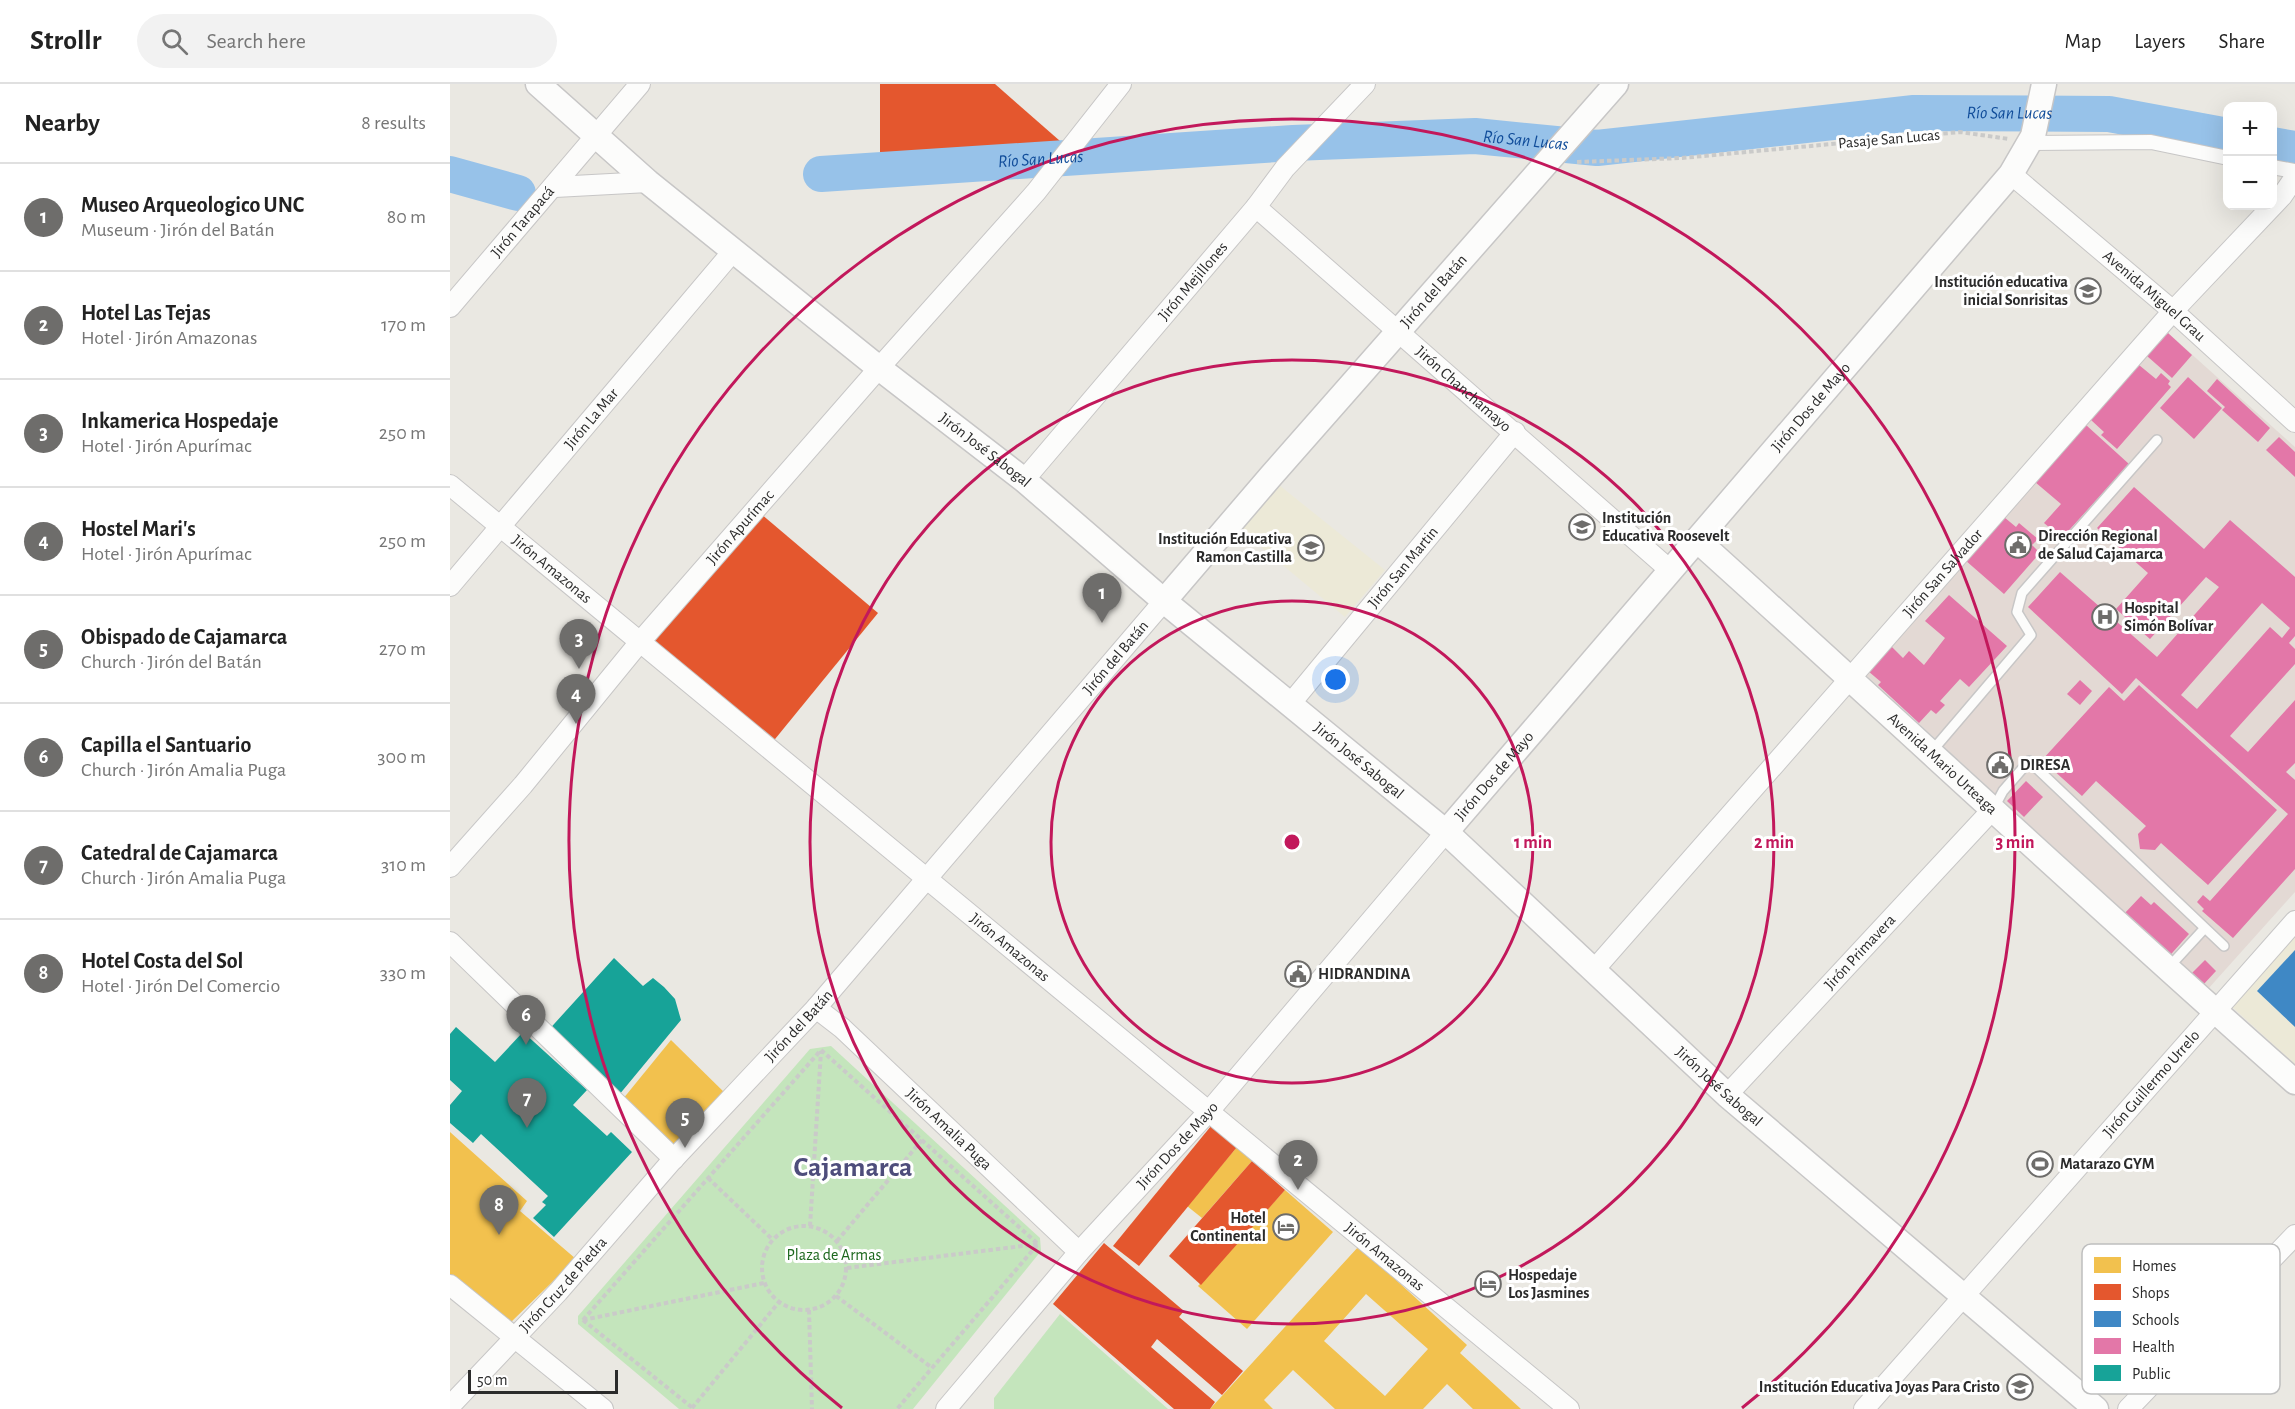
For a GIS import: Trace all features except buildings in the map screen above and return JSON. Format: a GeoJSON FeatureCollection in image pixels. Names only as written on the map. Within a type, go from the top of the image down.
{"type":"FeatureCollection","features":[{"type":"Feature","properties":{"kind":"street","name":"Jirón José Sabogal"},"geometry":{"type":"LineString","coordinates":[[538,84],[648,183],[879,368],[1024,480],[1164,601],[1446,832],[1727,1095],[2096,1409]]}},
{"type":"Feature","properties":{"kind":"street","name":"Jirón Tarapacá"},"geometry":{"type":"LineString","coordinates":[[450,307],[598,137],[640,84]]}},
{"type":"Feature","properties":{"kind":"street","name":"Jirón Mejillones"},"geometry":{"type":"LineString","coordinates":[[1024,480],[1256,207],[1285,168],[1365,84]]}},
{"type":"Feature","properties":{"kind":"street","name":"Jirón del Batán"},"geometry":{"type":"LineString","coordinates":[[674,1159],[816,1008],[1271,476],[1616,84]]}},
{"type":"Feature","properties":{"kind":"street","name":"Jirón Apurímac"},"geometry":{"type":"LineString","coordinates":[[450,867],[522,785],[639,643],[1036,192],[1109,88]]}},
{"type":"Feature","properties":{"kind":"street"},"geometry":{"type":"LineString","coordinates":[[2042,92],[2032,140],[2151,142],[2223,157]]}},
{"type":"Feature","properties":{"kind":"street","name":"Jirón Dos de Mayo"},"geometry":{"type":"LineString","coordinates":[[949,1408],[1079,1252],[1210,1110],[2010,174],[2032,140]]}},
{"type":"Feature","properties":{"kind":"street"},"geometry":{"type":"LineString","coordinates":[[2277,168],[2295,171]]}},
{"type":"Feature","properties":{"kind":"street","name":"Avenida Miguel Grau"},"geometry":{"type":"LineString","coordinates":[[2010,174],[2173,311],[2295,422]]}},
{"type":"Feature","properties":{"kind":"street","name":"Jirón San Salvador"},"geometry":{"type":"LineString","coordinates":[[1593,971],[2173,311],[2288,202],[2295,177]]}},
{"type":"Feature","properties":{"kind":"street"},"geometry":{"type":"LineString","coordinates":[[555,187],[648,183]]}},
{"type":"Feature","properties":{"kind":"street","name":"Jirón Chanchamayo"},"geometry":{"type":"LineString","coordinates":[[1256,207],[1671,570]]}},
{"type":"Feature","properties":{"kind":"street","name":"Jirón La Mar"},"geometry":{"type":"LineString","coordinates":[[450,586],[734,250]]}},
{"type":"Feature","properties":{"kind":"street","name":"Jirón San Martin"},"geometry":{"type":"LineString","coordinates":[[1291,703],[1515,432]]}},
{"type":"Feature","properties":{"kind":"street","name":"Jirón Amazonas"},"geometry":{"type":"LineString","coordinates":[[450,485],[924,879],[1210,1110],[1560,1406]]}},
{"type":"Feature","properties":{"kind":"street","name":"Avenida Mario Urteaga"},"geometry":{"type":"LineString","coordinates":[[1697,540],[1932,751],[2167,969],[2295,1082]]}},
{"type":"Feature","properties":{"kind":"street","name":"Jirón Primavera"},"geometry":{"type":"LineString","coordinates":[[1727,1095],[1993,809]]}},
{"type":"Feature","properties":{"kind":"street","name":"Jirón Guillermo Urrelo"},"geometry":{"type":"LineString","coordinates":[[1864,1409],[2295,921]]}},
{"type":"Feature","properties":{"kind":"street"},"geometry":{"type":"LineString","coordinates":[[450,942],[674,1159]]}},
{"type":"Feature","properties":{"kind":"street","name":"Jirón Amalia Puga"},"geometry":{"type":"LineString","coordinates":[[816,1008],[842,1028],[1079,1252]]}},
{"type":"Feature","properties":{"kind":"street","name":"Jirón Cruz de Piedra"},"geometry":{"type":"LineString","coordinates":[[450,1406],[558,1292],[674,1159]]}},
{"type":"Feature","properties":{"kind":"street"},"geometry":{"type":"LineString","coordinates":[[2280,1251],[2295,1235]]}},
{"type":"Feature","properties":{"kind":"street"},"geometry":{"type":"LineString","coordinates":[[450,1285],[603,1409]]}},
{"type":"Feature","properties":{"kind":"street"},"geometry":{"type":"LineString","coordinates":[[2128,1409],[2142,1394]]}},
{"type":"Feature","properties":{"kind":"lane"},"geometry":{"type":"LineString","coordinates":[[1932,751],[2031,635],[2018,612],[2022,593],[2157,440]]}},
{"type":"Feature","properties":{"kind":"lane"},"geometry":{"type":"LineString","coordinates":[[1993,809],[2002,791],[2029,761],[2224,946]]}},
{"type":"Feature","properties":{"kind":"lane"},"geometry":{"type":"LineString","coordinates":[[2167,969],[2204,929]]}},
{"type":"Feature","properties":{"kind":"path","name":"Pasaje San Lucas"},"geometry":{"type":"LineString","coordinates":[[1552,158],[1682,158],[1960,132],[2032,140]]}},
{"type":"Feature","properties":{"kind":"path"},"geometry":{"type":"LineString","coordinates":[[820,1050],[1038,1244]]}},
{"type":"Feature","properties":{"kind":"path"},"geometry":{"type":"LineString","coordinates":[[583,1320],[820,1050]]}},
{"type":"Feature","properties":{"kind":"path"},"geometry":{"type":"LineString","coordinates":[[810,1226],[820,1050]]}},
{"type":"Feature","properties":{"kind":"path"},"geometry":{"type":"LineString","coordinates":[[837,1241],[922,1140]]}},
{"type":"Feature","properties":{"kind":"path"},"geometry":{"type":"LineString","coordinates":[[708,1178],[772,1239]]}},
{"type":"Feature","properties":{"kind":"path"},"geometry":{"type":"LineString","coordinates":[[810,1226],[829,1233],[837,1241],[846,1259],[845,1278],[836,1296],[828,1303],[809,1310],[798,1310],[779,1302],[764,1283],[761,1264],[772,1239],[787,1229],[810,1226]]}},
{"type":"Feature","properties":{"kind":"path"},"geometry":{"type":"LineString","coordinates":[[846,1268],[1038,1244]]}},
{"type":"Feature","properties":{"kind":"path"},"geometry":{"type":"LineString","coordinates":[[897,1409],[1038,1244]]}},
{"type":"Feature","properties":{"kind":"path"},"geometry":{"type":"LineString","coordinates":[[583,1320],[764,1283]]}},
{"type":"Feature","properties":{"kind":"path"},"geometry":{"type":"LineString","coordinates":[[836,1296],[931,1368]]}},
{"type":"Feature","properties":{"kind":"path"},"geometry":{"type":"LineString","coordinates":[[583,1320],[693,1409],[779,1302]]}},
{"type":"Feature","properties":{"kind":"path"},"geometry":{"type":"LineString","coordinates":[[809,1310],[812,1409]]}},
{"type":"Feature","properties":{"kind":"shaded area","name":"Hospital Simón Bolívar"},"geometry":{"type":"Polygon","coordinates":[[[2168,333],[2295,447],[2295,892],[2208,989],[1865,674],[2168,333]]]}},
{"type":"Feature","properties":{"kind":"shaded area","name":"Institución Educativa Ramon Castilla"},"geometry":{"type":"Polygon","coordinates":[[[1274,481],[1385,570],[1345,617],[1237,527],[1274,481]]]}},
{"type":"Feature","properties":{"kind":"shaded area"},"geometry":{"type":"Polygon","coordinates":[[[2295,933],[2295,1064],[2230,1005],[2295,933]]]}},
{"type":"Feature","properties":{"kind":"green space","name":"Plaza de Armas"},"geometry":{"type":"Polygon","coordinates":[[[831,1046],[1040,1238],[1041,1251],[913,1409],[679,1409],[578,1324],[578,1316],[810,1049],[831,1046]]]}},
{"type":"Feature","properties":{"kind":"green space"},"geometry":{"type":"Polygon","coordinates":[[[1060,1314],[1168,1409],[994,1409],[994,1398],[1060,1314]]]}},
{"type":"Feature","properties":{"kind":"waterway","name":"Río San Lucas"},"geometry":{"type":"LineString","coordinates":[[821,174],[1293,143],[1475,136],[1597,148],[1914,113],[2109,114],[2223,135]]}},
{"type":"Feature","properties":{"kind":"waterway","name":"Río San Lucas"},"geometry":{"type":"LineString","coordinates":[[2277,146],[2295,149]]}},
{"type":"Feature","properties":{"kind":"waterway","name":"Río San Lucas"},"geometry":{"type":"LineString","coordinates":[[450,174],[518,193]]}},
{"type":"Feature","properties":{"kind":"place","name":"Institución educativa inicial Sonrisitas"},"geometry":{"type":"Point","coordinates":[2088,291]}},
{"type":"Feature","properties":{"kind":"place","name":"Institución Educativa Roosevelt"},"geometry":{"type":"Point","coordinates":[1582,527]}},
{"type":"Feature","properties":{"kind":"place","name":"Dirección Regional de Salud Cajamarca"},"geometry":{"type":"Point","coordinates":[2018,545]}},
{"type":"Feature","properties":{"kind":"place","name":"Institución Educativa Ramon Castilla"},"geometry":{"type":"Point","coordinates":[1311,548]}},
{"type":"Feature","properties":{"kind":"place","name":"Hospital Simón Bolívar"},"geometry":{"type":"Point","coordinates":[2105,617]}},
{"type":"Feature","properties":{"kind":"place","name":"Museo Arqueologico UNC"},"geometry":{"type":"Point","coordinates":[1102,623]}},
{"type":"Feature","properties":{"kind":"place","name":"Inkamerica Hospedaje"},"geometry":{"type":"Point","coordinates":[579,669]}},
{"type":"Feature","properties":{"kind":"place","name":"Hostel Mari's"},"geometry":{"type":"Point","coordinates":[576,724]}},
{"type":"Feature","properties":{"kind":"place","name":"DIRESA"},"geometry":{"type":"Point","coordinates":[2000,765]}},
{"type":"Feature","properties":{"kind":"place","name":"HIDRANDINA"},"geometry":{"type":"Point","coordinates":[1298,974]}},
{"type":"Feature","properties":{"kind":"place","name":"Capilla el Santuario"},"geometry":{"type":"Point","coordinates":[526,1045]}},
{"type":"Feature","properties":{"kind":"place","name":"Catedral de Cajamarca"},"geometry":{"type":"Point","coordinates":[527,1128]}},
{"type":"Feature","properties":{"kind":"place","name":"Obispado de Cajamarca"},"geometry":{"type":"Point","coordinates":[685,1148]}},
{"type":"Feature","properties":{"kind":"place","name":"Matarazo GYM"},"geometry":{"type":"Point","coordinates":[2040,1164]}},
{"type":"Feature","properties":{"kind":"place","name":"Hotel Las Tejas"},"geometry":{"type":"Point","coordinates":[1298,1190]}},
{"type":"Feature","properties":{"kind":"place","name":"Hotel Continental"},"geometry":{"type":"Point","coordinates":[1286,1227]}},
{"type":"Feature","properties":{"kind":"place","name":"Hotel Costa del Sol"},"geometry":{"type":"Point","coordinates":[499,1235]}},
{"type":"Feature","properties":{"kind":"place","name":"Hospedaje Los Jasmines"},"geometry":{"type":"Point","coordinates":[1488,1284]}},
{"type":"Feature","properties":{"kind":"place","name":"Institución Educativa Joyas Para Cristo"},"geometry":{"type":"Point","coordinates":[2020,1387]}},
{"type":"Feature","properties":{"kind":"district","name":"Cajamarca"},"geometry":{"type":"Point","coordinates":[853,1168]}}]}
